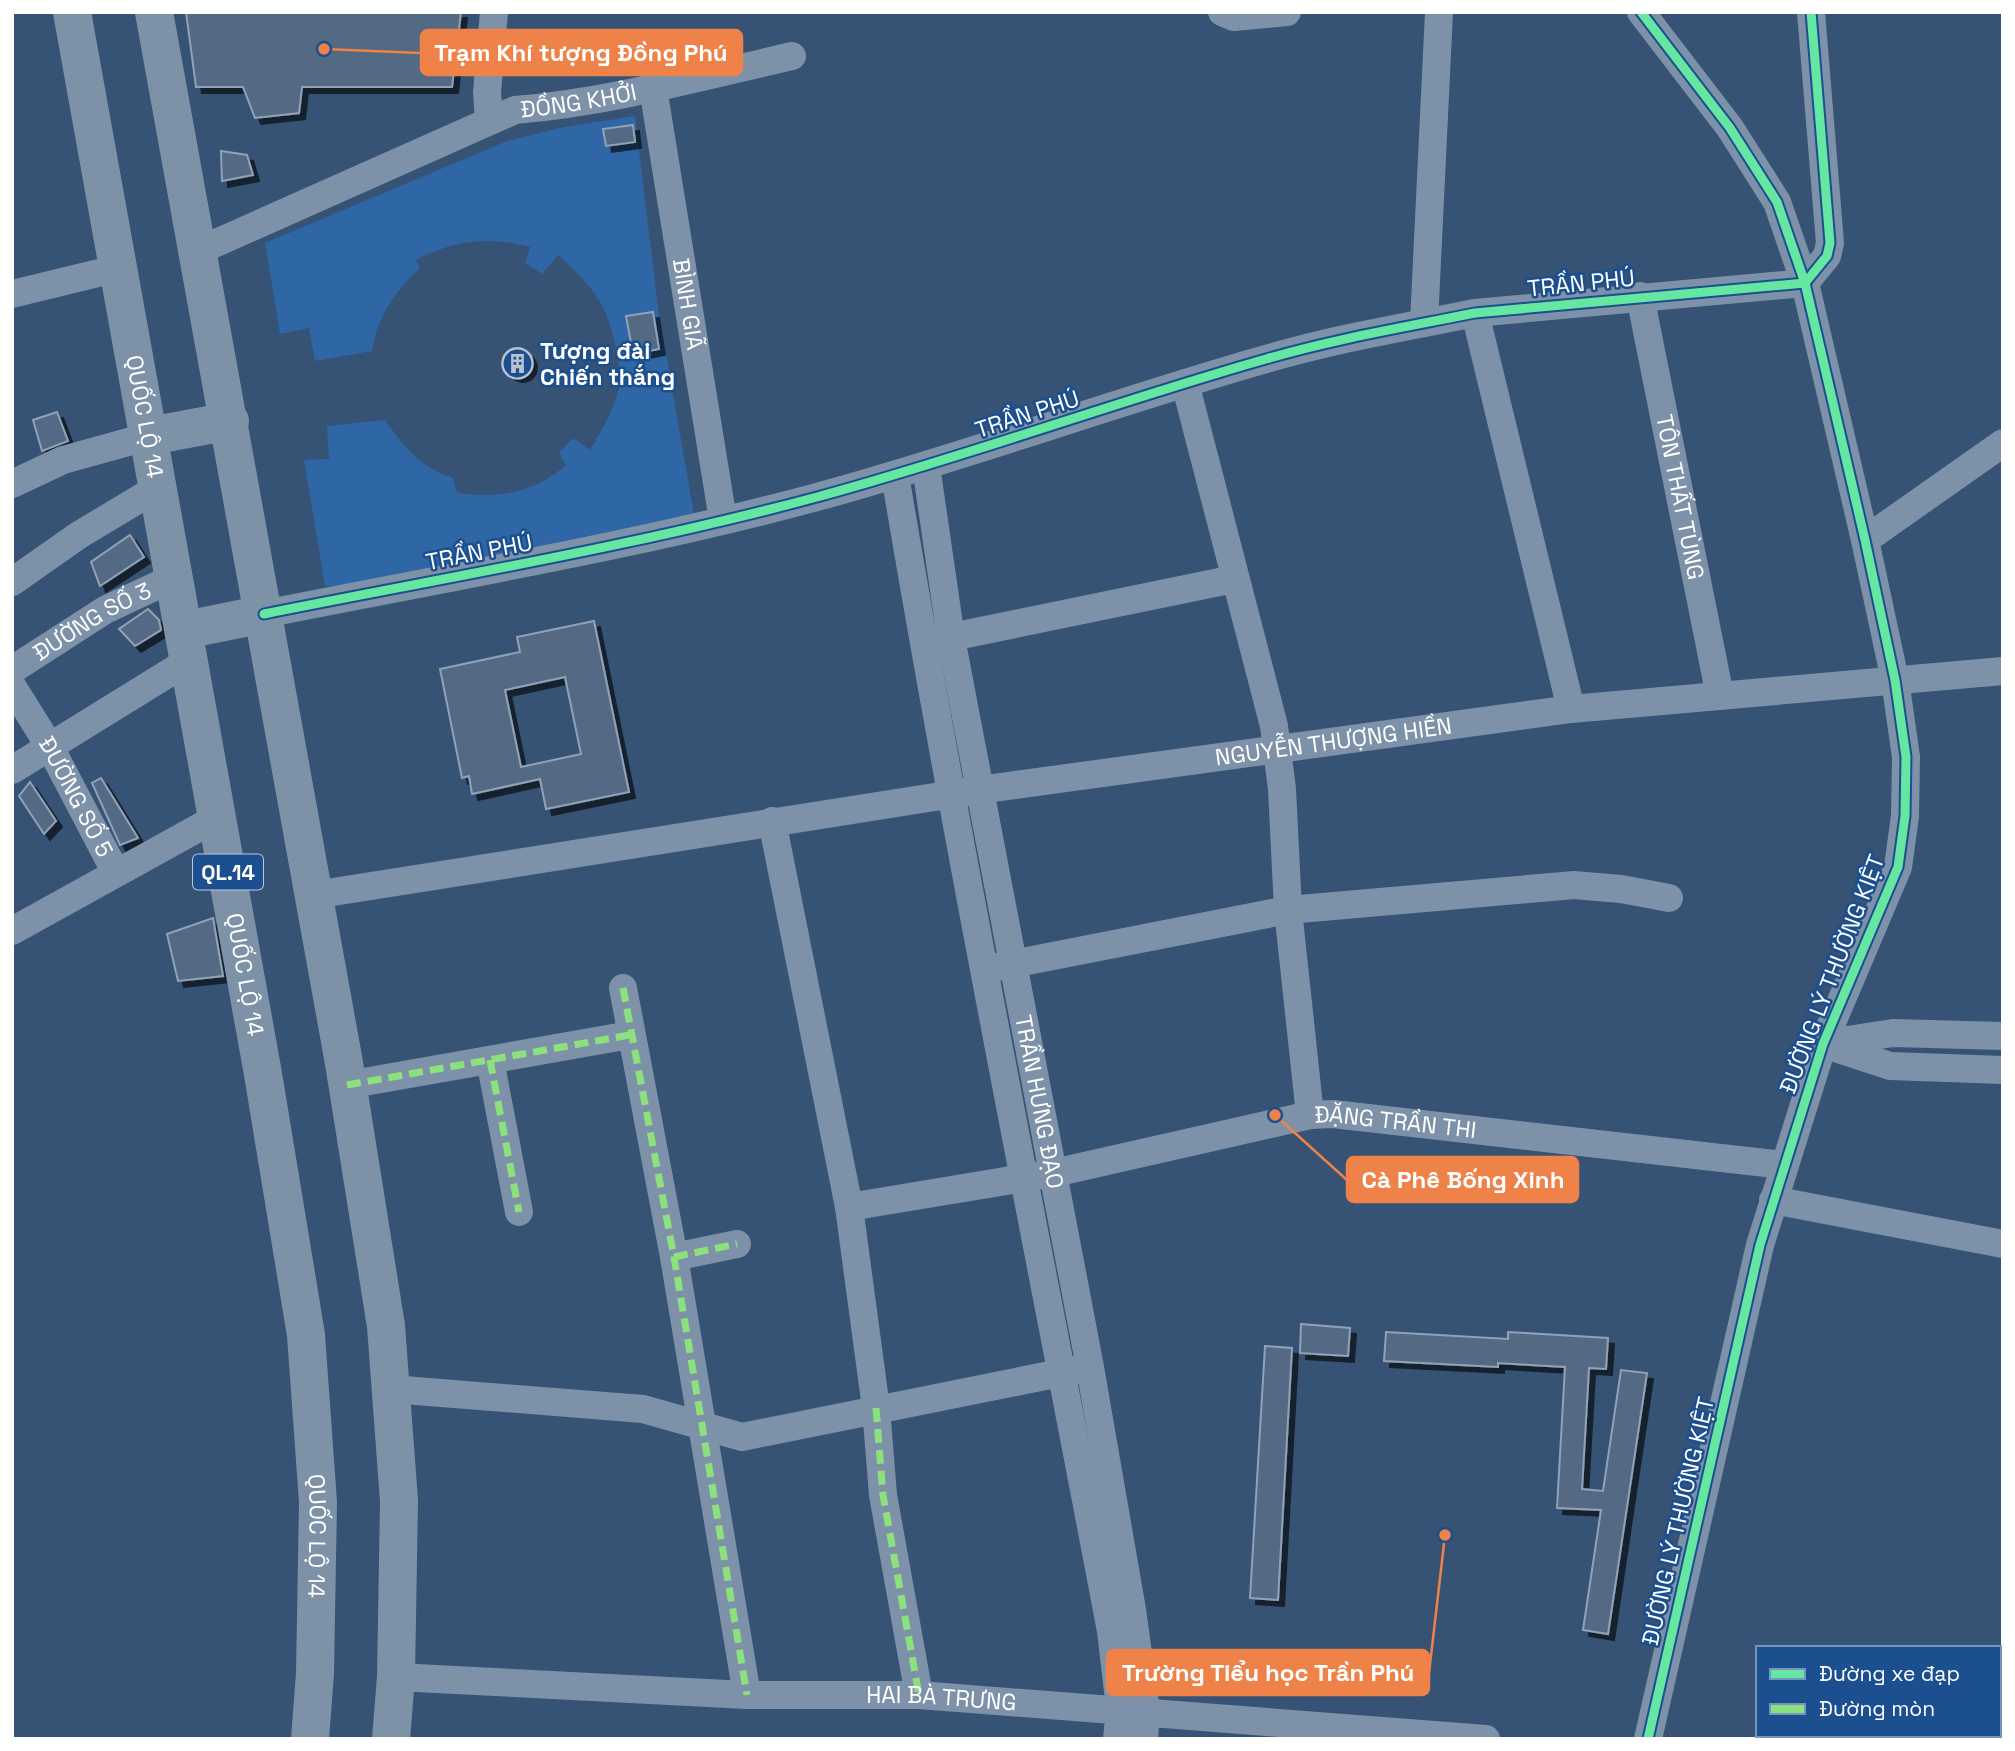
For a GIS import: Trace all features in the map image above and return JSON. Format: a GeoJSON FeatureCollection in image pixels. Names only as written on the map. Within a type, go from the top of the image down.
{"type":"FeatureCollection","features":[{"type":"Feature","properties":{"kind":"highway","name":"QUỐC LỘ 14"},"geometry":{"type":"LineString","coordinates":[[72,12],[218,817],[306,1335],[318,1502],[315,1673],[310,1739]]}},
{"type":"Feature","properties":{"kind":"highway"},"geometry":{"type":"LineString","coordinates":[[154,12],[314,895],[386,1326],[399,1501],[396,1677],[391,1739]]}},
{"type":"Feature","properties":{"kind":"highway"},"geometry":{"type":"LineString","coordinates":[[150,436],[230,421]]}},
{"type":"Feature","properties":{"kind":"highway"},"geometry":{"type":"LineString","coordinates":[[187,645],[264,614]]}},
{"type":"Feature","properties":{"kind":"street"},"geometry":{"type":"LineString","coordinates":[[489,121],[486,92],[494,12]]}},
{"type":"Feature","properties":{"kind":"street"},"geometry":{"type":"LineString","coordinates":[[1223,12],[1234,17],[1287,12]]}},
{"type":"Feature","properties":{"kind":"street"},"geometry":{"type":"LineString","coordinates":[[1424,323],[1439,12]]}},
{"type":"Feature","properties":{"kind":"street","name":"ĐƯỜNG LÝ THƯỜNG KIỆT"},"geometry":{"type":"LineString","coordinates":[[1641,12],[1757,167],[1777,202],[1805,283],[1865,540],[1895,680],[1906,757],[1905,817],[1898,867],[1824,1044],[1783,1165],[1760,1245],[1648,1739]]}},
{"type":"Feature","properties":{"kind":"street"},"geometry":{"type":"LineString","coordinates":[[1805,283],[1827,256],[1830,243],[1811,12]]}},
{"type":"Feature","properties":{"kind":"street","name":"ĐỒNG KHỞI"},"geometry":{"type":"LineString","coordinates":[[198,251],[515,110],[564,105],[653,88],[792,55]]}},
{"type":"Feature","properties":{"kind":"street","name":"BÌNH GIÃ"},"geometry":{"type":"LineString","coordinates":[[653,88],[723,520]]}},
{"type":"Feature","properties":{"kind":"street"},"geometry":{"type":"LineString","coordinates":[[12,294],[119,268]]}},
{"type":"Feature","properties":{"kind":"street","name":"TRẦN PHÚ"},"geometry":{"type":"LineString","coordinates":[[264,614],[663,535],[723,520],[926,466],[1278,355],[1424,323],[1475,313],[1805,283]]}},
{"type":"Feature","properties":{"kind":"street","name":"TÔN THẤT TÙNG"},"geometry":{"type":"LineString","coordinates":[[1640,296],[1720,696]]}},
{"type":"Feature","properties":{"kind":"street"},"geometry":{"type":"LineString","coordinates":[[1475,313],[1572,709]]}},
{"type":"Feature","properties":{"kind":"street"},"geometry":{"type":"LineString","coordinates":[[1185,383],[1234,579],[1271,710],[1277,748],[1288,910],[1310,1115]]}},
{"type":"Feature","properties":{"kind":"street"},"geometry":{"type":"LineString","coordinates":[[12,484],[63,460],[150,436]]}},
{"type":"Feature","properties":{"kind":"street"},"geometry":{"type":"LineString","coordinates":[[1865,540],[2003,443]]}},
{"type":"Feature","properties":{"kind":"street","name":"TRẦN HƯNG ĐẠO"},"geometry":{"type":"LineString","coordinates":[[926,466],[951,638],[1054,1173],[1132,1610],[1133,1709],[1144,1739]]}},
{"type":"Feature","properties":{"kind":"street"},"geometry":{"type":"LineString","coordinates":[[895,475],[949,795],[986,970],[1023,1179],[1111,1631],[1133,1709],[1117,1739]]}},
{"type":"Feature","properties":{"kind":"street"},"geometry":{"type":"LineString","coordinates":[[12,582],[79,535],[159,486]]}},
{"type":"Feature","properties":{"kind":"street","name":"ĐƯỜNG SỐ 3"},"geometry":{"type":"LineString","coordinates":[[12,670],[105,610],[175,577]]}},
{"type":"Feature","properties":{"kind":"street"},"geometry":{"type":"LineString","coordinates":[[924,643],[1234,579]]}},
{"type":"Feature","properties":{"kind":"street"},"geometry":{"type":"LineString","coordinates":[[12,770],[50,747],[187,645]]}},
{"type":"Feature","properties":{"kind":"street","name":"NGUYỄN THƯỢNG HIỀN"},"geometry":{"type":"LineString","coordinates":[[314,895],[772,821],[1277,748],[1572,709],[2003,671]]}},
{"type":"Feature","properties":{"kind":"street","name":"ĐƯỜNG SỐ 5"},"geometry":{"type":"LineString","coordinates":[[12,686],[50,747],[115,871]]}},
{"type":"Feature","properties":{"kind":"street"},"geometry":{"type":"LineString","coordinates":[[12,931],[115,871],[218,817]]}},
{"type":"Feature","properties":{"kind":"street"},"geometry":{"type":"LineString","coordinates":[[772,821],[849,1207],[876,1408],[883,1495],[919,1695]]}},
{"type":"Feature","properties":{"kind":"street"},"geometry":{"type":"LineString","coordinates":[[986,970],[1288,910],[1574,885],[1621,889],[1669,898]]}},
{"type":"Feature","properties":{"kind":"street"},"geometry":{"type":"LineString","coordinates":[[623,988],[674,1257],[747,1695]]}},
{"type":"Feature","properties":{"kind":"street"},"geometry":{"type":"LineString","coordinates":[[1824,1044],[1893,1032],[2003,1036]]}},
{"type":"Feature","properties":{"kind":"street"},"geometry":{"type":"LineString","coordinates":[[347,1085],[630,1035]]}},
{"type":"Feature","properties":{"kind":"street"},"geometry":{"type":"LineString","coordinates":[[1824,1044],[1889,1066],[2003,1070]]}},
{"type":"Feature","properties":{"kind":"street"},"geometry":{"type":"LineString","coordinates":[[490,1060],[519,1212]]}},
{"type":"Feature","properties":{"kind":"street","name":"ĐẶNG TRẦN THI"},"geometry":{"type":"LineString","coordinates":[[849,1207],[1054,1173],[1310,1115],[1361,1116],[1783,1165]]}},
{"type":"Feature","properties":{"kind":"street"},"geometry":{"type":"LineString","coordinates":[[1773,1200],[2003,1244]]}},
{"type":"Feature","properties":{"kind":"street"},"geometry":{"type":"LineString","coordinates":[[674,1257],[737,1244]]}},
{"type":"Feature","properties":{"kind":"street"},"geometry":{"type":"LineString","coordinates":[[391,1389],[643,1409],[742,1437],[1090,1367]]}},
{"type":"Feature","properties":{"kind":"street","name":"HAI BÀ TRƯNG"},"geometry":{"type":"LineString","coordinates":[[396,1677],[747,1695],[919,1695],[1133,1709],[1486,1739]]}},
{"type":"Feature","properties":{"kind":"shaded area"},"geometry":{"type":"Polygon","coordinates":[[[635,116],[658,307],[695,520],[344,586],[325,586],[304,460],[329,459],[327,426],[385,420],[422,462],[453,478],[457,493],[486,495],[514,492],[541,482],[566,465],[559,453],[573,438],[590,450],[618,392],[620,378],[617,354],[609,322],[598,298],[558,255],[542,274],[525,263],[530,247],[486,241],[458,244],[416,260],[420,268],[388,305],[378,327],[372,351],[315,361],[309,328],[280,334],[265,243],[507,141],[564,127],[635,116]]]}},
{"type":"Feature","properties":{"kind":"building"},"geometry":{"type":"Polygon","coordinates":[[[186,12],[461,12],[452,87],[302,87],[299,113],[255,118],[243,87],[196,87],[186,12]]]}},
{"type":"Feature","properties":{"kind":"building"},"geometry":{"type":"Polygon","coordinates":[[[633,125],[635,142],[606,146],[603,129],[633,125]]]}},
{"type":"Feature","properties":{"kind":"building"},"geometry":{"type":"Polygon","coordinates":[[[221,151],[247,155],[253,175],[222,181],[221,151]]]}},
{"type":"Feature","properties":{"kind":"building"},"geometry":{"type":"Polygon","coordinates":[[[653,312],[659,349],[633,354],[626,316],[653,312]]]}},
{"type":"Feature","properties":{"kind":"building","name":"Tượng đài Chiến thắng"},"geometry":{"type":"Polygon","coordinates":[[[517,348],[527,352],[531,362],[527,372],[517,376],[507,372],[503,362],[507,352],[517,348]]]}},
{"type":"Feature","properties":{"kind":"building"},"geometry":{"type":"Polygon","coordinates":[[[57,412],[68,441],[42,451],[33,420],[57,412]]]}},
{"type":"Feature","properties":{"kind":"building"},"geometry":{"type":"Polygon","coordinates":[[[130,535],[144,557],[100,586],[91,562],[130,535]]]}},
{"type":"Feature","properties":{"kind":"building"},"geometry":{"type":"Polygon","coordinates":[[[148,609],[159,620],[161,630],[135,646],[119,629],[148,609]]]}},
{"type":"Feature","properties":{"kind":"building"},"geometry":{"type":"Polygon","coordinates":[[[594,621],[629,792],[546,809],[540,779],[472,794],[469,776],[462,778],[440,669],[520,652],[517,637],[594,621]],[[565,677],[505,690],[521,767],[581,754],[565,677]]]}},
{"type":"Feature","properties":{"kind":"building"},"geometry":{"type":"Polygon","coordinates":[[[101,778],[138,838],[120,845],[92,783],[101,778]]]}},
{"type":"Feature","properties":{"kind":"building"},"geometry":{"type":"Polygon","coordinates":[[[30,782],[56,821],[44,834],[19,796],[30,782]]]}},
{"type":"Feature","properties":{"kind":"building"},"geometry":{"type":"Polygon","coordinates":[[[213,918],[223,976],[178,981],[167,934],[213,918]]]}},
{"type":"Feature","properties":{"kind":"building"},"geometry":{"type":"Polygon","coordinates":[[[1301,1324],[1350,1328],[1348,1356],[1300,1353],[1301,1324]]]}},
{"type":"Feature","properties":{"kind":"building"},"geometry":{"type":"Polygon","coordinates":[[[1386,1332],[1508,1339],[1508,1332],[1608,1338],[1606,1369],[1589,1368],[1582,1489],[1603,1491],[1621,1370],[1647,1373],[1608,1634],[1583,1630],[1601,1510],[1557,1508],[1565,1367],[1498,1363],[1498,1367],[1384,1361],[1386,1332]]]}},
{"type":"Feature","properties":{"kind":"building"},"geometry":{"type":"Polygon","coordinates":[[[1265,1346],[1292,1348],[1278,1600],[1250,1598],[1265,1346]]]}},
{"type":"Feature","properties":{"kind":"marked path"},"geometry":{"type":"LineString","coordinates":[[623,988],[674,1257],[747,1695]]}},
{"type":"Feature","properties":{"kind":"marked path"},"geometry":{"type":"LineString","coordinates":[[347,1085],[630,1035]]}},
{"type":"Feature","properties":{"kind":"marked path"},"geometry":{"type":"LineString","coordinates":[[490,1060],[519,1212]]}},
{"type":"Feature","properties":{"kind":"marked path"},"geometry":{"type":"LineString","coordinates":[[674,1257],[737,1244]]}},
{"type":"Feature","properties":{"kind":"marked path"},"geometry":{"type":"LineString","coordinates":[[876,1408],[883,1495],[919,1695]]}},
{"type":"Feature","properties":{"kind":"cycle path"},"geometry":{"type":"LineString","coordinates":[[1641,12],[1730,128],[1777,202],[1805,283],[1865,540],[1895,680],[1906,757],[1905,816],[1898,867],[1823,1044],[1760,1245],[1648,1739]]}},
{"type":"Feature","properties":{"kind":"cycle path"},"geometry":{"type":"LineString","coordinates":[[264,614],[542,560],[749,515],[873,481],[1210,376],[1344,339],[1475,313],[1805,283],[1827,256],[1830,243],[1811,12]]}},
{"type":"Feature","properties":{"kind":"place","name":"Trạm Khí tượng Đồng Phú"},"geometry":{"type":"Point","coordinates":[324,49]}},
{"type":"Feature","properties":{"kind":"place","name":"Tượng đài Chiến thắng"},"geometry":{"type":"Point","coordinates":[517,364]}},
{"type":"Feature","properties":{"kind":"place","name":"Cà Phê Bống Xinh"},"geometry":{"type":"Point","coordinates":[1275,1115]}},
{"type":"Feature","properties":{"kind":"place","name":"Trường Tiểu học Trần Phú"},"geometry":{"type":"Point","coordinates":[1445,1535]}}]}
